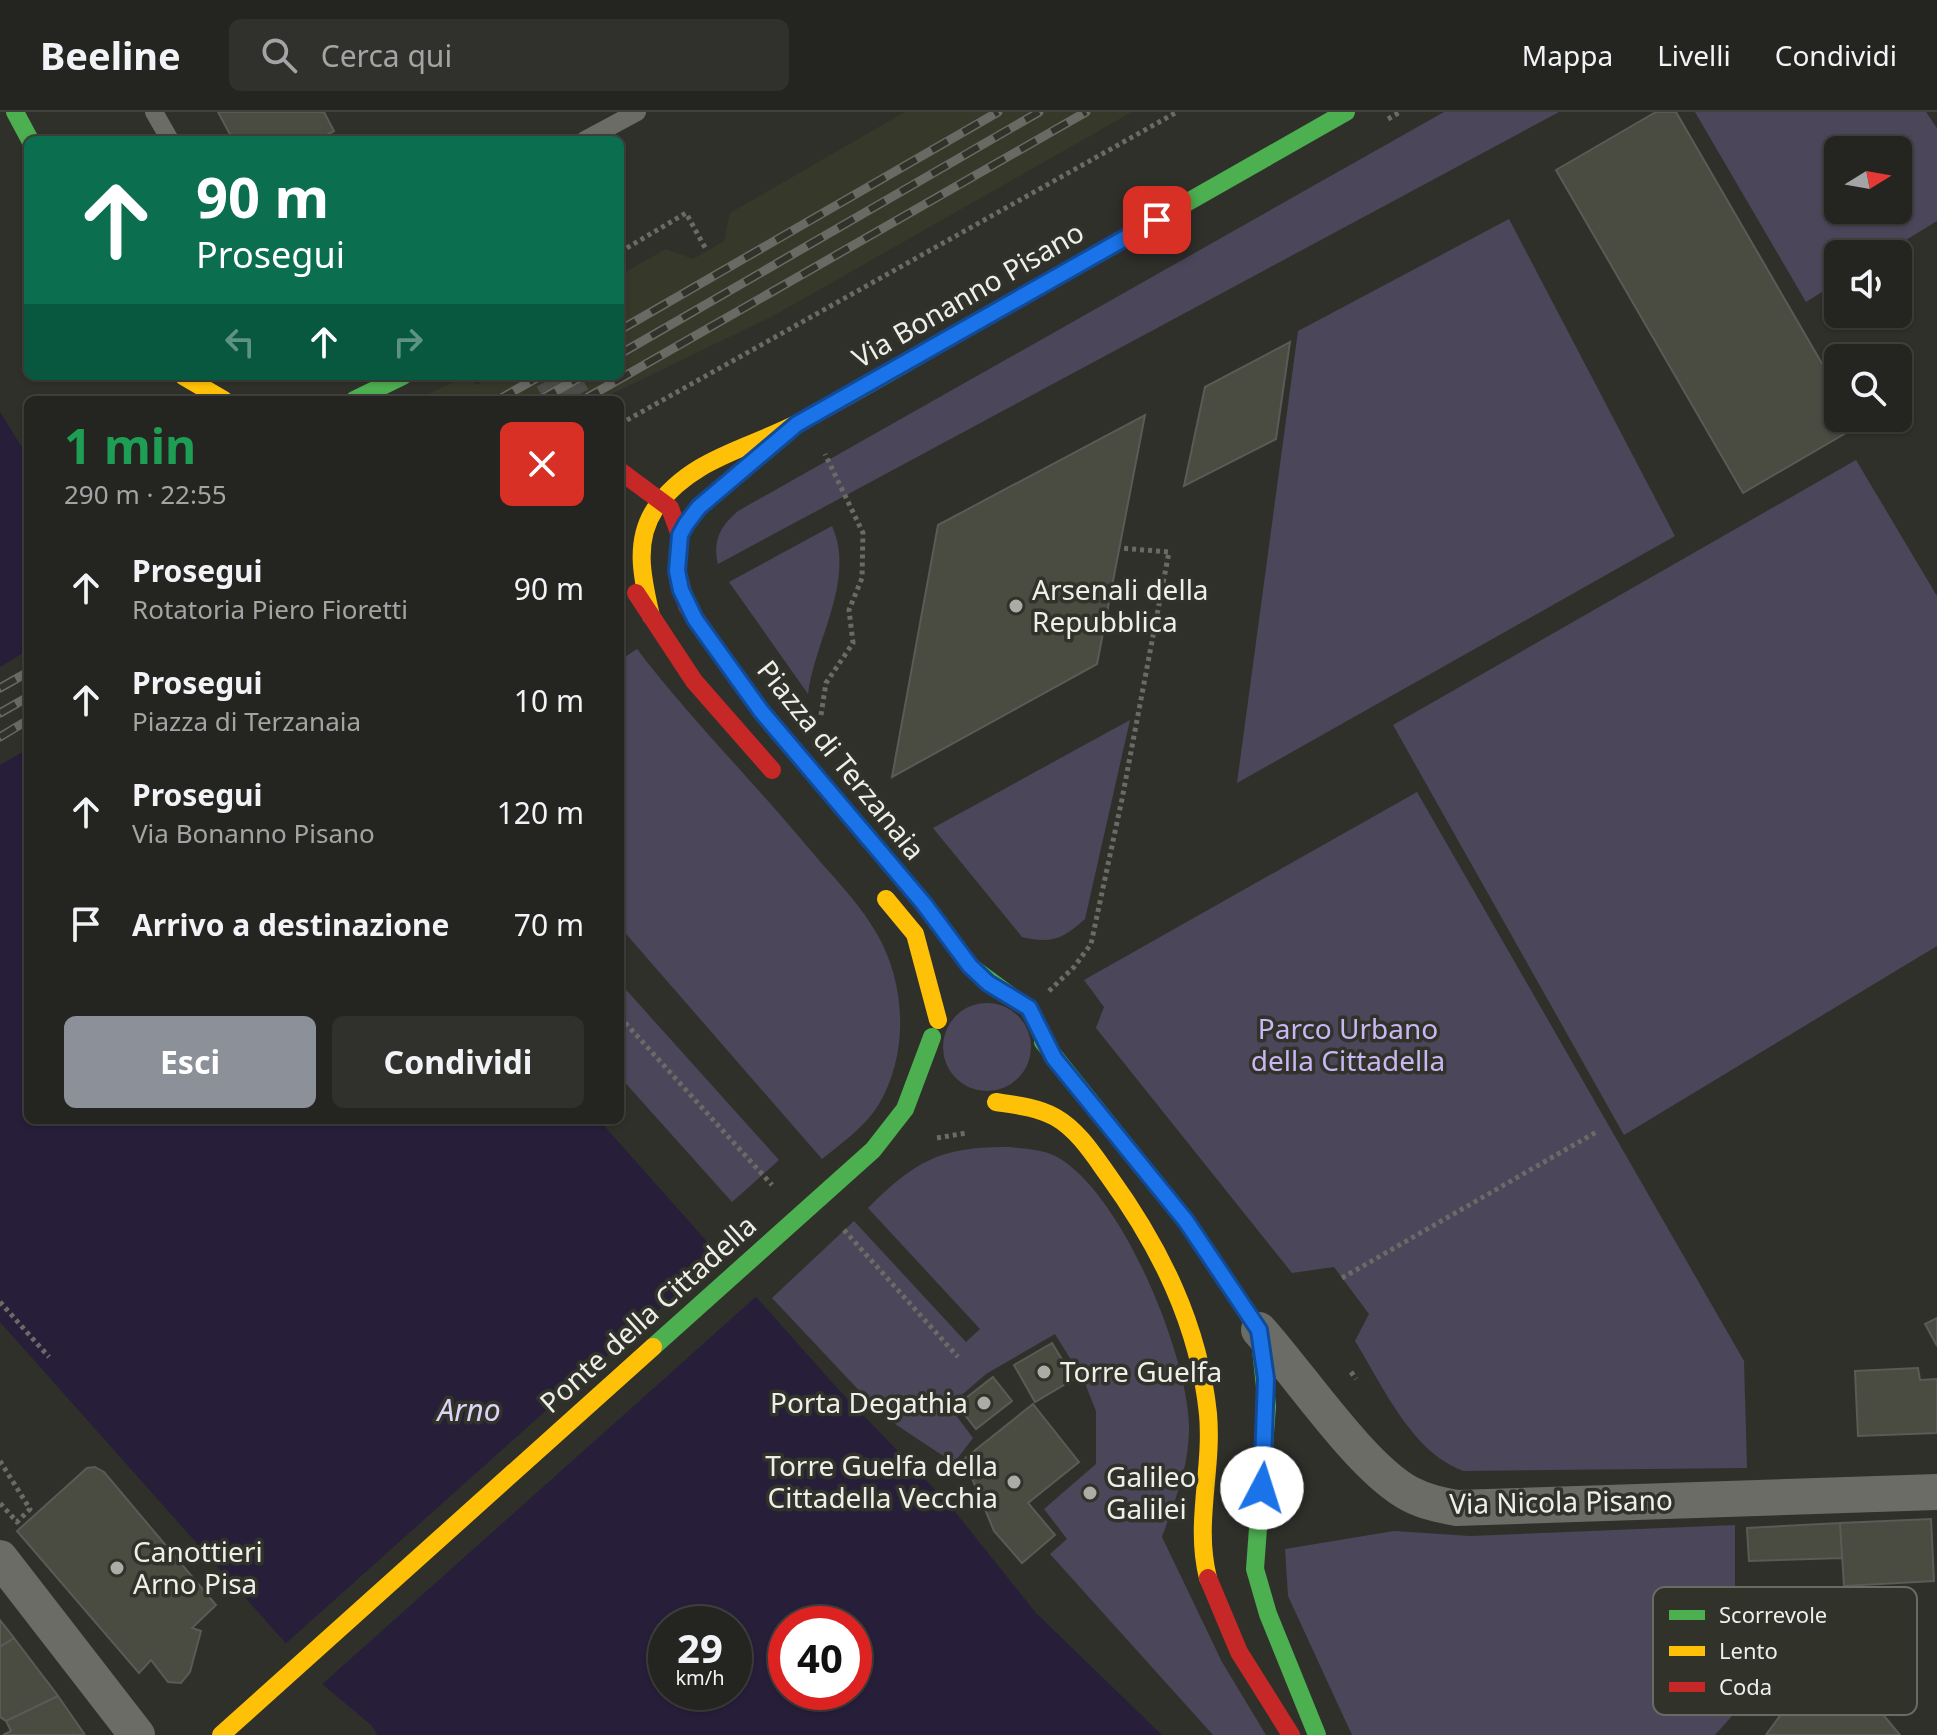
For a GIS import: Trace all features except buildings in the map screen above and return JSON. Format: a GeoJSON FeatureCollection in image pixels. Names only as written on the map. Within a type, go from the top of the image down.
{"type":"FeatureCollection","features":[{"type":"Feature","properties":{"kind":"main road"},"geometry":{"type":"LineString","coordinates":[[15,112],[28,136]]}},
{"type":"Feature","properties":{"kind":"main road","name":"Via Bonanno Pisano"},"geometry":{"type":"LineString","coordinates":[[651,616],[639,569],[639,544],[646,525],[661,502],[691,473],[713,459],[797,424],[1346,112]]}},
{"type":"Feature","properties":{"kind":"main road"},"geometry":{"type":"LineString","coordinates":[[190,380],[217,396]]}},
{"type":"Feature","properties":{"kind":"main road"},"geometry":{"type":"LineString","coordinates":[[362,396],[395,380]]}},
{"type":"Feature","properties":{"kind":"main road"},"geometry":{"type":"LineString","coordinates":[[743,470],[797,424]]}},
{"type":"Feature","properties":{"kind":"main road"},"geometry":{"type":"LineString","coordinates":[[624,474],[670,508],[680,535]]}},
{"type":"Feature","properties":{"kind":"main road"},"geometry":{"type":"LineString","coordinates":[[627,515],[646,525],[680,535]]}},
{"type":"Feature","properties":{"kind":"main road","name":"Piazza di Terzanaia"},"geometry":{"type":"LineString","coordinates":[[692,515],[680,535],[677,571],[681,590],[695,619],[761,711],[924,904],[970,966],[1016,999],[989,990],[962,997],[935,1028]]}},
{"type":"Feature","properties":{"kind":"main road","name":"Piazza di Terzanaia"},"geometry":{"type":"LineString","coordinates":[[624,573],[694,681],[785,784]]}},
{"type":"Feature","properties":{"kind":"main road","name":"Piazza di Terzanaia"},"geometry":{"type":"LineString","coordinates":[[876,888],[915,934],[935,1028],[932,1058],[940,1076]]}},
{"type":"Feature","properties":{"kind":"main road","name":"Ponte della Cittadella"},"geometry":{"type":"LineString","coordinates":[[221,1735],[838,1184],[885,1136],[913,1094],[935,1028]]}},
{"type":"Feature","properties":{"kind":"main road"},"geometry":{"type":"LineString","coordinates":[[1039,1069],[1042,1035],[1186,1221],[1259,1330],[1267,1406],[1255,1569],[1268,1614],[1317,1735]]}},
{"type":"Feature","properties":{"kind":"main road"},"geometry":{"type":"LineString","coordinates":[[996,1102],[1025,1088]]}},
{"type":"Feature","properties":{"kind":"main road"},"geometry":{"type":"LineString","coordinates":[[976,1102],[996,1102],[1037,1110],[1062,1121],[1095,1156],[1135,1212],[1176,1284],[1206,1389],[1208,1447],[1199,1519],[1204,1563],[1223,1618],[1291,1735]]}},
{"type":"Feature","properties":{"kind":"street","name":"Via Nicola Pisano"},"geometry":{"type":"LineString","coordinates":[[1259,1330],[1379,1472],[1408,1493],[1439,1504],[1457,1508],[1937,1492]]}},
{"type":"Feature","properties":{"kind":"street"},"geometry":{"type":"LineString","coordinates":[[0,1558],[137,1735]]}},
{"type":"Feature","properties":{"kind":"lane"},"geometry":{"type":"LineString","coordinates":[[154,112],[168,136]]}},
{"type":"Feature","properties":{"kind":"lane"},"geometry":{"type":"LineString","coordinates":[[592,136],[637,112]]}},
{"type":"Feature","properties":{"kind":"path"},"geometry":{"type":"LineString","coordinates":[[624,421],[1177,112]]}},
{"type":"Feature","properties":{"kind":"path"},"geometry":{"type":"LineString","coordinates":[[624,250],[686,213],[707,251]]}},
{"type":"Feature","properties":{"kind":"path"},"geometry":{"type":"LineString","coordinates":[[820,443],[863,533],[865,555],[862,578],[849,610],[853,643],[848,655],[826,683],[821,721]]}},
{"type":"Feature","properties":{"kind":"path"},"geometry":{"type":"LineString","coordinates":[[1039,990],[1046,995],[1074,967],[1091,944],[1169,552],[1120,548]]}},
{"type":"Feature","properties":{"kind":"path"},"geometry":{"type":"LineString","coordinates":[[624,1021],[763,1175]]}},
{"type":"Feature","properties":{"kind":"path"},"geometry":{"type":"LineString","coordinates":[[1342,1278],[1598,1131]]}},
{"type":"Feature","properties":{"kind":"path"},"geometry":{"type":"LineString","coordinates":[[848,1235],[958,1357]]}},
{"type":"Feature","properties":{"kind":"path"},"geometry":{"type":"LineString","coordinates":[[0,1302],[49,1357]]}},
{"type":"Feature","properties":{"kind":"path"},"geometry":{"type":"LineString","coordinates":[[1351,1372],[1356,1379]]}},
{"type":"Feature","properties":{"kind":"path"},"geometry":{"type":"LineString","coordinates":[[0,1461],[30,1509],[17,1522],[0,1503]]}},
{"type":"Feature","properties":{"kind":"shaded area"},"geometry":{"type":"Polygon","coordinates":[[[905,112],[1132,112],[773,316],[607,396],[424,396],[458,380],[470,380],[477,385],[485,380],[624,380],[624,273],[666,249],[693,259],[724,241],[730,213],[905,112]]]}},
{"type":"Feature","properties":{"kind":"green space"},"geometry":{"type":"Polygon","coordinates":[[[1444,112],[1559,112],[718,564],[716,548],[719,534],[738,511],[1444,112]]]}},
{"type":"Feature","properties":{"kind":"green space"},"geometry":{"type":"Polygon","coordinates":[[[1695,112],[1926,112],[1937,128],[1937,221],[1906,240],[1824,240],[1824,291],[1806,302],[1695,112]]]}},
{"type":"Feature","properties":{"kind":"green space"},"geometry":{"type":"Polygon","coordinates":[[[1509,219],[1675,536],[1237,783],[1298,331],[1509,219]]]}},
{"type":"Feature","properties":{"kind":"green space"},"geometry":{"type":"Polygon","coordinates":[[[1856,460],[1937,596],[1937,946],[1624,1135],[1393,725],[1856,460]]]}},
{"type":"Feature","properties":{"kind":"green space"},"geometry":{"type":"Polygon","coordinates":[[[832,526],[838,546],[837,588],[808,694],[729,582],[832,526]]]}},
{"type":"Feature","properties":{"kind":"green space"},"geometry":{"type":"Polygon","coordinates":[[[637,649],[851,897],[869,921],[887,954],[894,974],[900,1019],[899,1041],[889,1084],[867,1120],[822,1159],[624,932],[624,657],[637,649]]]}},
{"type":"Feature","properties":{"kind":"green space"},"geometry":{"type":"Polygon","coordinates":[[[1130,720],[1085,919],[1070,931],[1049,940],[1022,937],[933,828],[1130,720]]]}},
{"type":"Feature","properties":{"kind":"green space","name":"Parco Urbano della Cittadella"},"geometry":{"type":"Polygon","coordinates":[[[1417,792],[1744,1361],[1747,1468],[1464,1471],[1446,1462],[1414,1434],[1400,1416],[1355,1341],[1369,1314],[1334,1267],[1292,1273],[1096,1028],[1104,1007],[1084,980],[1417,792]]]}},
{"type":"Feature","properties":{"kind":"green space"},"geometry":{"type":"Polygon","coordinates":[[[624,987],[779,1160],[732,1202],[624,1081],[624,987]]]}},
{"type":"Feature","properties":{"kind":"green space"},"geometry":{"type":"Polygon","coordinates":[[[987,1003],[1004,1007],[1018,1016],[1027,1030],[1031,1047],[1027,1064],[1018,1078],[1004,1087],[987,1091],[970,1087],[956,1078],[947,1064],[943,1047],[947,1030],[956,1016],[970,1007],[987,1003]]]}},
{"type":"Feature","properties":{"kind":"green space"},"geometry":{"type":"Polygon","coordinates":[[[1010,1147],[1052,1154],[1081,1176],[1105,1204],[1147,1278],[1177,1358],[1189,1425],[1184,1468],[1162,1537],[1222,1662],[1266,1735],[1213,1735],[1050,1554],[1067,1539],[1044,1509],[1096,1464],[1096,1411],[1084,1381],[1055,1334],[986,1374],[949,1406],[973,1438],[954,1463],[898,1426],[869,1401],[772,1298],[854,1221],[966,1342],[980,1329],[868,1208],[900,1178],[947,1153],[1010,1147]]]}},
{"type":"Feature","properties":{"kind":"green space"},"geometry":{"type":"Polygon","coordinates":[[[1735,1525],[1735,1587],[1653,1587],[1653,1715],[1733,1715],[1715,1735],[1352,1735],[1288,1596],[1285,1549],[1394,1531],[1470,1536],[1735,1525]]]}},
{"type":"Feature","properties":{"kind":"water","name":"Arno"},"geometry":{"type":"Polygon","coordinates":[[[0,412],[24,451],[24,1124],[603,1124],[838,1389],[948,1503],[1036,1613],[1162,1735],[378,1735],[371,1725],[322,1684],[0,1322],[0,412]]]}},
{"type":"Feature","properties":{"kind":"pier"},"geometry":{"type":"Polygon","coordinates":[[[24,652],[24,751],[0,765],[0,667],[24,652]]]}},
{"type":"Feature","properties":{"kind":"pier"},"geometry":{"type":"Polygon","coordinates":[[[722,1253],[759,1294],[319,1687],[283,1646],[722,1253]]]}},
{"type":"Feature","properties":{"kind":"tunnel"},"geometry":{"type":"LineString","coordinates":[[558,380],[567,396]]}},
{"type":"Feature","properties":{"kind":"railway"},"geometry":{"type":"LineString","coordinates":[[624,328],[998,112]]}},
{"type":"Feature","properties":{"kind":"railway"},"geometry":{"type":"LineString","coordinates":[[624,352],[1039,112]]}},
{"type":"Feature","properties":{"kind":"railway"},"geometry":{"type":"LineString","coordinates":[[624,377],[1086,112]]}},
{"type":"Feature","properties":{"kind":"railway"},"geometry":{"type":"LineString","coordinates":[[505,396],[533,380]]}},
{"type":"Feature","properties":{"kind":"railway"},"geometry":{"type":"LineString","coordinates":[[547,396],[575,380]]}},
{"type":"Feature","properties":{"kind":"railway"},"geometry":{"type":"LineString","coordinates":[[590,396],[618,380]]}},
{"type":"Feature","properties":{"kind":"railway"},"geometry":{"type":"LineString","coordinates":[[0,688],[24,674]]}},
{"type":"Feature","properties":{"kind":"railway"},"geometry":{"type":"LineString","coordinates":[[0,713],[24,699]]}},
{"type":"Feature","properties":{"kind":"railway"},"geometry":{"type":"LineString","coordinates":[[0,737],[24,722]]}},
{"type":"Feature","properties":{"kind":"traffic: fast"},"geometry":{"type":"LineString","coordinates":[[15,112],[28,136]]}},
{"type":"Feature","properties":{"kind":"traffic: fast"},"geometry":{"type":"LineString","coordinates":[[998,310],[1346,112]]}},
{"type":"Feature","properties":{"kind":"traffic: fast"},"geometry":{"type":"LineString","coordinates":[[362,396],[395,380]]}},
{"type":"Feature","properties":{"kind":"traffic: fast"},"geometry":{"type":"LineString","coordinates":[[762,713],[924,904],[970,966],[1008,994]]}},
{"type":"Feature","properties":{"kind":"traffic: fast"},"geometry":{"type":"LineString","coordinates":[[653,1347],[873,1150],[905,1109],[932,1037]]}},
{"type":"Feature","properties":{"kind":"traffic: fast"},"geometry":{"type":"LineString","coordinates":[[1043,1042],[1186,1221],[1259,1330],[1267,1406],[1255,1569],[1268,1614],[1317,1735]]}},
{"type":"Feature","properties":{"kind":"traffic: slow"},"geometry":{"type":"LineString","coordinates":[[651,616],[643,575],[642,548],[648,522],[669,492],[703,466],[800,422],[998,310]]}},
{"type":"Feature","properties":{"kind":"traffic: slow"},"geometry":{"type":"LineString","coordinates":[[190,380],[217,396]]}},
{"type":"Feature","properties":{"kind":"traffic: slow"},"geometry":{"type":"LineString","coordinates":[[886,899],[915,934],[938,1020]]}},
{"type":"Feature","properties":{"kind":"traffic: slow"},"geometry":{"type":"LineString","coordinates":[[996,1102],[1048,1114],[1063,1122],[1078,1136],[1127,1202],[1174,1288],[1196,1349],[1208,1414],[1203,1517],[1208,1578]]}},
{"type":"Feature","properties":{"kind":"traffic: slow"},"geometry":{"type":"LineString","coordinates":[[221,1735],[653,1347]]}},
{"type":"Feature","properties":{"kind":"traffic: jam"},"geometry":{"type":"LineString","coordinates":[[624,474],[670,508],[680,535],[677,571],[687,606],[762,713]]}},
{"type":"Feature","properties":{"kind":"traffic: jam"},"geometry":{"type":"LineString","coordinates":[[636,593],[694,681],[772,770]]}},
{"type":"Feature","properties":{"kind":"traffic: jam"},"geometry":{"type":"LineString","coordinates":[[1208,1578],[1239,1652],[1291,1735]]}},
{"type":"Feature","properties":{"kind":"place","name":"Arsenali della Repubblica"},"geometry":{"type":"Point","coordinates":[1016,606]}},
{"type":"Feature","properties":{"kind":"place","name":"Torre Guelfa"},"geometry":{"type":"Point","coordinates":[1044,1372]}},
{"type":"Feature","properties":{"kind":"place","name":"Porta Degathia"},"geometry":{"type":"Point","coordinates":[984,1403]}},
{"type":"Feature","properties":{"kind":"place","name":"Torre Guelfa della Cittadella Vecchia"},"geometry":{"type":"Point","coordinates":[1014,1482]}},
{"type":"Feature","properties":{"kind":"place","name":"Galileo Galilei"},"geometry":{"type":"Point","coordinates":[1090,1493]}},
{"type":"Feature","properties":{"kind":"place","name":"Canottieri Arno Pisa"},"geometry":{"type":"Point","coordinates":[117,1568]}},
{"type":"Feature","properties":{"kind":"route"},"geometry":{"type":"LineString","coordinates":[[1157,220],[797,424],[699,507],[680,535],[677,571],[687,606],[761,711],[924,904],[970,966],[988,983],[1029,1008],[1040,1027],[1043,1042],[1054,1058],[1129,1146],[1186,1221],[1259,1330],[1267,1406],[1262,1488]]}}]}
